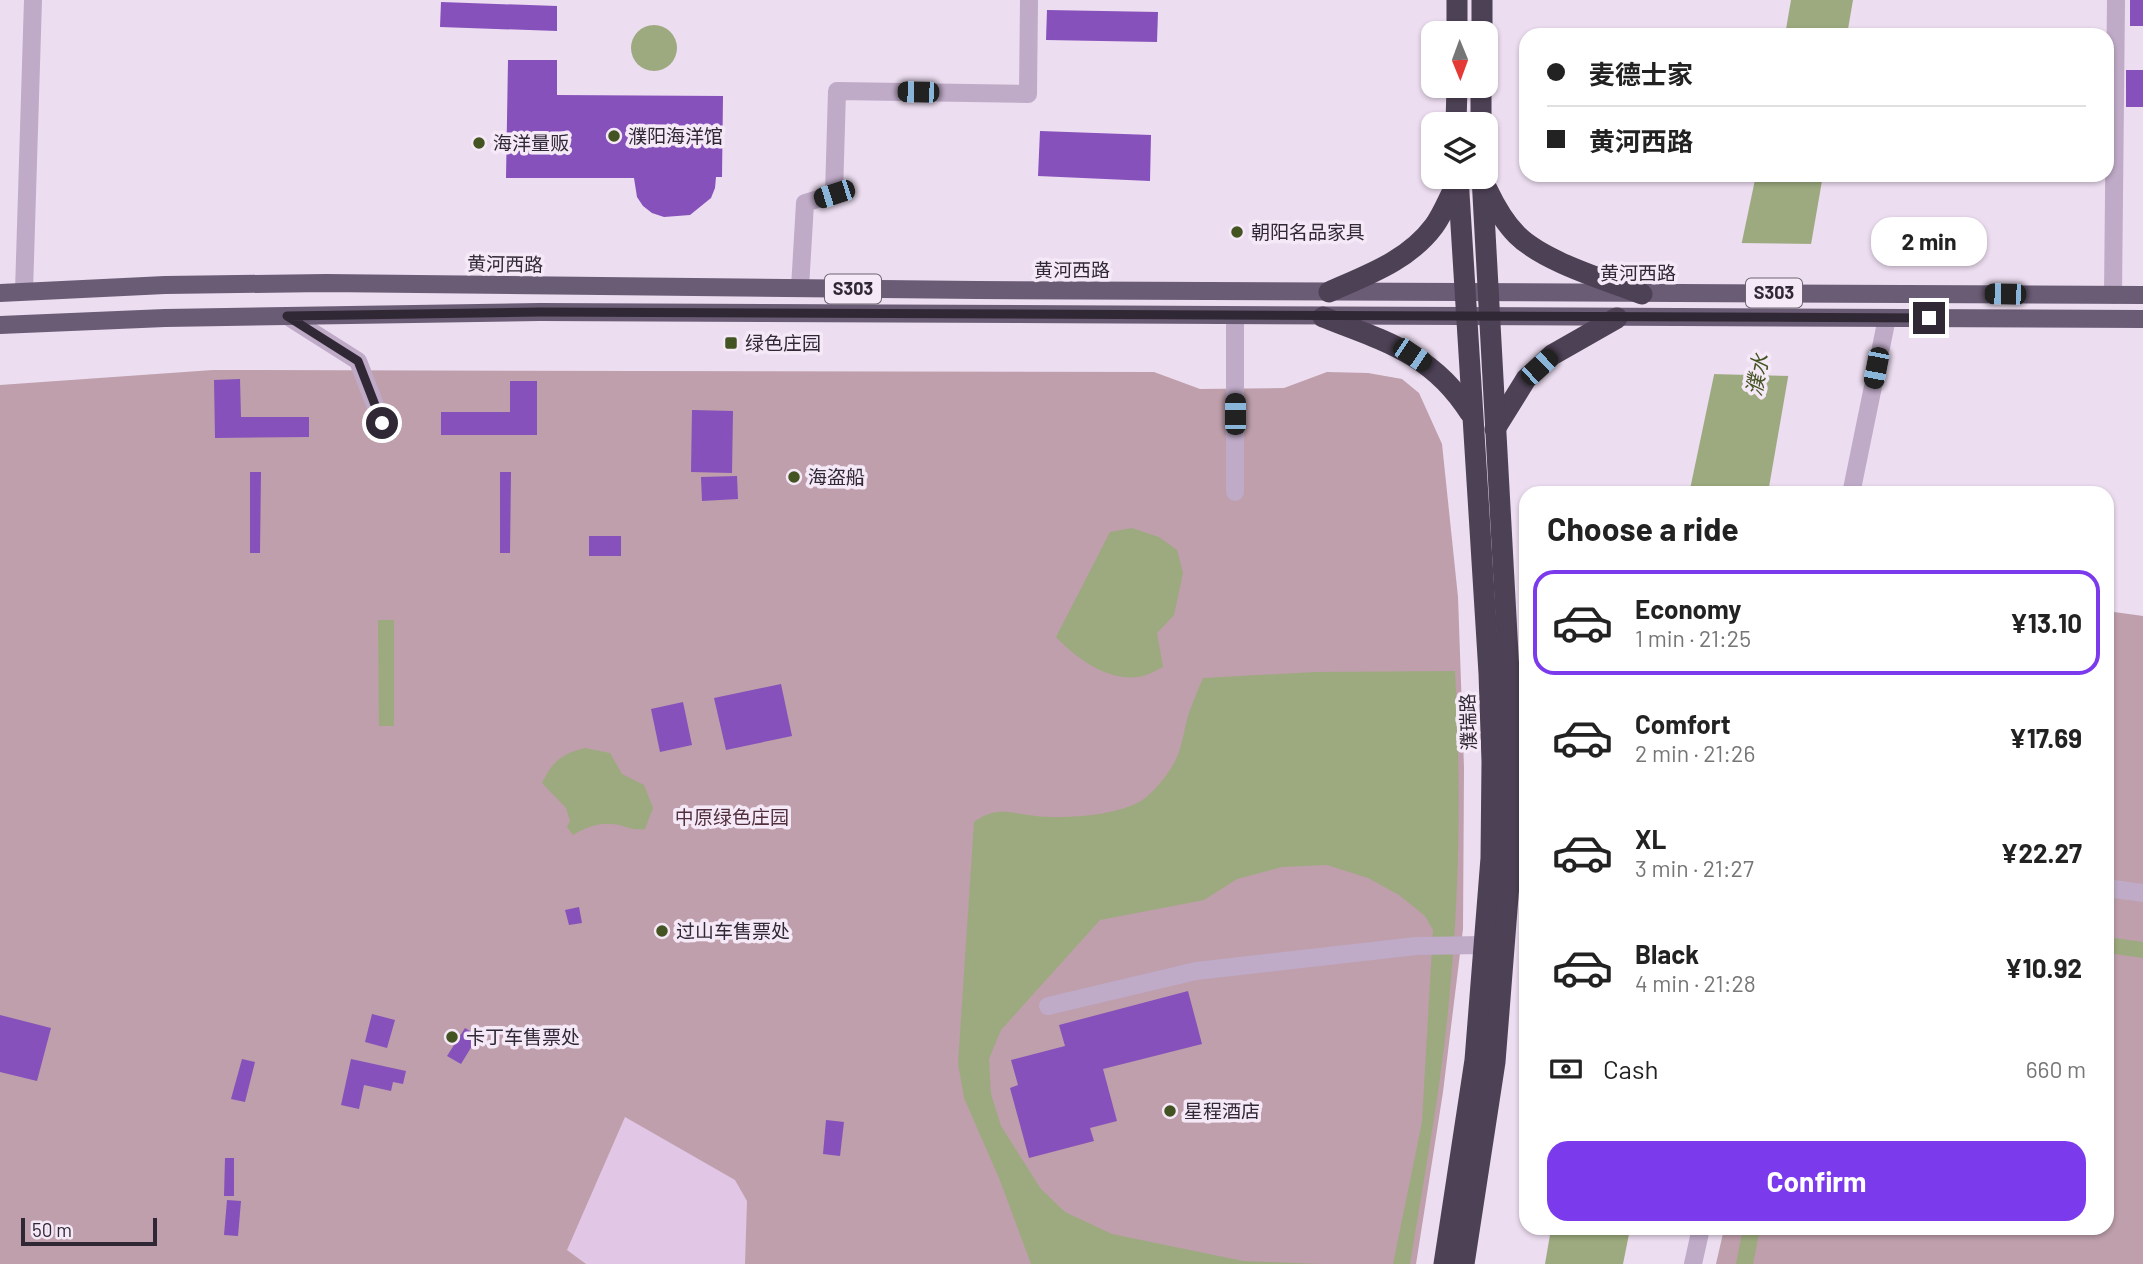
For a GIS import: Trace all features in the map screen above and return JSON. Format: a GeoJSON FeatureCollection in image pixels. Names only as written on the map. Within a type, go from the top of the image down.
{"type":"FeatureCollection","features":[{"type":"Feature","properties":{"kind":"highway"},"geometry":{"type":"LineString","coordinates":[[1457,0],[1457,21]]}},
{"type":"Feature","properties":{"kind":"highway"},"geometry":{"type":"LineString","coordinates":[[1482,0],[1482,21]]}},
{"type":"Feature","properties":{"kind":"highway"},"geometry":{"type":"LineString","coordinates":[[1329,292],[1386,266],[1413,250],[1435,225],[1453,189]]}},
{"type":"Feature","properties":{"kind":"highway","name":"濮瑞路"},"geometry":{"type":"LineString","coordinates":[[1444,1264],[1475,1060],[1491,858],[1489,673],[1459,189]]}},
{"type":"Feature","properties":{"kind":"highway"},"geometry":{"type":"LineString","coordinates":[[1464,1264],[1495,1062],[1511,859],[1512,762],[1509,685],[1483,189]]}},
{"type":"Feature","properties":{"kind":"highway"},"geometry":{"type":"LineString","coordinates":[[1488,189],[1498,211],[1518,237],[1542,253],[1642,294]]}},
{"type":"Feature","properties":{"kind":"highway"},"geometry":{"type":"LineString","coordinates":[[1323,317],[1412,355],[1437,372],[1458,394],[1471,416]]}},
{"type":"Feature","properties":{"kind":"highway"},"geometry":{"type":"LineString","coordinates":[[1495,429],[1526,379],[1552,355],[1617,318]]}},
{"type":"Feature","properties":{"kind":"main road","name":"黄河西路"},"geometry":{"type":"LineString","coordinates":[[0,293],[164,285],[326,283],[1464,293],[2143,295]]}},
{"type":"Feature","properties":{"kind":"main road","name":"S303"},"geometry":{"type":"LineString","coordinates":[[0,325],[165,318],[554,312],[2143,319]]}},
{"type":"Feature","properties":{"kind":"street"},"geometry":{"type":"LineString","coordinates":[[24,291],[33,0]]}},
{"type":"Feature","properties":{"kind":"street"},"geometry":{"type":"LineString","coordinates":[[800,288],[805,203],[834,194],[837,91],[1028,94],[1029,0]]}},
{"type":"Feature","properties":{"kind":"street"},"geometry":{"type":"LineString","coordinates":[[2113,295],[2116,0]]}},
{"type":"Feature","properties":{"kind":"street"},"geometry":{"type":"LineString","coordinates":[[287,316],[358,361],[382,423]]}},
{"type":"Feature","properties":{"kind":"street"},"geometry":{"type":"LineString","coordinates":[[1235,492],[1236,316]]}},
{"type":"Feature","properties":{"kind":"street"},"geometry":{"type":"LineString","coordinates":[[1853,486],[1887,318]]}},
{"type":"Feature","properties":{"kind":"street"},"geometry":{"type":"LineString","coordinates":[[2114,889],[2143,893]]}},
{"type":"Feature","properties":{"kind":"street"},"geometry":{"type":"LineString","coordinates":[[1048,1006],[1196,971],[1416,946],[1485,945]]}},
{"type":"Feature","properties":{"kind":"street"},"geometry":{"type":"LineString","coordinates":[[1693,1264],[1699,1235]]}},
{"type":"Feature","properties":{"kind":"green space","name":"中原绿色庄园"},"geometry":{"type":"Polygon","coordinates":[[[213,370],[1154,372],[1200,389],[1284,388],[1327,372],[1368,373],[1402,379],[1419,393],[1442,444],[1458,597],[1464,768],[1463,929],[1443,1092],[1416,1264],[0,1264],[0,385],[213,370]]]}},
{"type":"Feature","properties":{"kind":"green space"},"geometry":{"type":"Polygon","coordinates":[[[2114,612],[2143,616],[2143,1264],[1716,1264],[1723,1235],[2114,1235],[2114,612]]]}},
{"type":"Feature","properties":{"kind":"shaded area"},"geometry":{"type":"Polygon","coordinates":[[[625,1117],[735,1180],[747,1201],[745,1264],[586,1264],[567,1250],[625,1117]]]}},
{"type":"Feature","properties":{"kind":"water"},"geometry":{"type":"Polygon","coordinates":[[[1791,0],[1853,0],[1848,28],[1786,28],[1791,0]]]}},
{"type":"Feature","properties":{"kind":"water"},"geometry":{"type":"Polygon","coordinates":[[[654,25],[670,32],[677,48],[670,64],[654,71],[638,64],[631,48],[638,32],[654,25]]]}},
{"type":"Feature","properties":{"kind":"water","name":"濮水"},"geometry":{"type":"Polygon","coordinates":[[[1755,182],[1822,182],[1769,486],[1691,486],[1755,182]]]}},
{"type":"Feature","properties":{"kind":"water"},"geometry":{"type":"Polygon","coordinates":[[[1132,528],[1159,537],[1177,550],[1183,573],[1174,615],[1157,633],[1163,667],[1144,676],[1126,677],[1104,672],[1093,666],[1073,653],[1056,637],[1110,532],[1132,528]]]}},
{"type":"Feature","properties":{"kind":"water"},"geometry":{"type":"Polygon","coordinates":[[[378,620],[394,620],[394,726],[379,726],[378,620]]]}},
{"type":"Feature","properties":{"kind":"water"},"geometry":{"type":"Polygon","coordinates":[[[1455,671],[1458,836],[1453,960],[1442,1067],[1410,1264],[1393,1264],[1422,1122],[1433,930],[1425,916],[1399,895],[1368,878],[1327,865],[1282,867],[1237,879],[1204,900],[1100,920],[1001,1030],[989,1059],[991,1094],[1001,1126],[1041,1189],[1065,1212],[1112,1234],[1243,1261],[1320,1264],[1031,1264],[999,1178],[964,1098],[958,1064],[974,822],[996,812],[1075,817],[1118,810],[1141,801],[1159,785],[1176,759],[1189,713],[1203,678],[1316,672],[1455,671]]]}},
{"type":"Feature","properties":{"kind":"water"},"geometry":{"type":"Polygon","coordinates":[[[585,748],[610,753],[622,774],[644,785],[653,808],[645,829],[601,824],[573,835],[567,827],[570,821],[566,808],[542,783],[559,760],[585,748]]]}},
{"type":"Feature","properties":{"kind":"water"},"geometry":{"type":"Polygon","coordinates":[[[2114,938],[2143,942],[2143,958],[2114,954],[2114,938]]]}},
{"type":"Feature","properties":{"kind":"water"},"geometry":{"type":"Polygon","coordinates":[[[1550,1235],[1629,1235],[1623,1264],[1545,1264],[1550,1235]]]}},
{"type":"Feature","properties":{"kind":"water"},"geometry":{"type":"Polygon","coordinates":[[[1742,1235],[1759,1235],[1753,1264],[1736,1264],[1742,1235]]]}},
{"type":"Feature","properties":{"kind":"pier"},"geometry":{"type":"Polygon","coordinates":[[[1738,243],[1815,244],[1792,376],[1711,374],[1738,243]]]}},
{"type":"Feature","properties":{"kind":"building"},"geometry":{"type":"Polygon","coordinates":[[[2130,0],[2143,0],[2143,26],[2130,26],[2130,0]]]}},
{"type":"Feature","properties":{"kind":"building"},"geometry":{"type":"Polygon","coordinates":[[[441,2],[557,6],[557,31],[440,27],[441,2]]]}},
{"type":"Feature","properties":{"kind":"building"},"geometry":{"type":"Polygon","coordinates":[[[1047,10],[1158,12],[1157,42],[1046,40],[1047,10]]]}},
{"type":"Feature","properties":{"kind":"building","name":"濮阳海洋馆"},"geometry":{"type":"Polygon","coordinates":[[[508,60],[557,60],[557,95],[723,96],[722,177],[716,177],[711,198],[690,215],[664,217],[643,206],[637,197],[634,178],[506,178],[508,60]]]}},
{"type":"Feature","properties":{"kind":"building"},"geometry":{"type":"Polygon","coordinates":[[[2126,70],[2143,70],[2143,107],[2126,107],[2126,70]]]}},
{"type":"Feature","properties":{"kind":"building"},"geometry":{"type":"Polygon","coordinates":[[[1040,131],[1151,135],[1150,181],[1038,176],[1040,131]]]}},
{"type":"Feature","properties":{"kind":"building"},"geometry":{"type":"Polygon","coordinates":[[[240,379],[241,417],[309,417],[309,437],[215,438],[214,380],[240,379]]]}},
{"type":"Feature","properties":{"kind":"building"},"geometry":{"type":"Polygon","coordinates":[[[510,381],[537,381],[537,435],[441,435],[441,412],[510,412],[510,381]]]}},
{"type":"Feature","properties":{"kind":"building"},"geometry":{"type":"Polygon","coordinates":[[[692,410],[733,411],[732,473],[691,472],[692,410]]]}},
{"type":"Feature","properties":{"kind":"building"},"geometry":{"type":"Polygon","coordinates":[[[250,472],[261,472],[260,553],[250,553],[250,472]]]}},
{"type":"Feature","properties":{"kind":"building"},"geometry":{"type":"Polygon","coordinates":[[[500,472],[511,472],[510,553],[500,553],[500,472]]]}},
{"type":"Feature","properties":{"kind":"building"},"geometry":{"type":"Polygon","coordinates":[[[737,476],[738,499],[702,501],[701,477],[737,476]]]}},
{"type":"Feature","properties":{"kind":"building"},"geometry":{"type":"Polygon","coordinates":[[[589,536],[621,536],[621,556],[589,556],[589,536]]]}},
{"type":"Feature","properties":{"kind":"building"},"geometry":{"type":"Polygon","coordinates":[[[781,684],[792,736],[726,750],[714,698],[781,684]]]}},
{"type":"Feature","properties":{"kind":"building"},"geometry":{"type":"Polygon","coordinates":[[[683,702],[692,745],[660,752],[651,709],[683,702]]]}},
{"type":"Feature","properties":{"kind":"building"},"geometry":{"type":"Polygon","coordinates":[[[579,907],[582,923],[569,925],[565,910],[579,907]]]}},
{"type":"Feature","properties":{"kind":"building"},"geometry":{"type":"Polygon","coordinates":[[[1188,991],[1202,1044],[1103,1069],[1117,1121],[1090,1128],[1094,1141],[1029,1158],[1010,1088],[1018,1085],[1011,1060],[1065,1046],[1059,1025],[1188,991]]]}},
{"type":"Feature","properties":{"kind":"building"},"geometry":{"type":"Polygon","coordinates":[[[372,1014],[395,1020],[387,1048],[365,1042],[372,1014]]]}},
{"type":"Feature","properties":{"kind":"building"},"geometry":{"type":"Polygon","coordinates":[[[0,1015],[51,1028],[37,1081],[0,1072],[0,1015]]]}},
{"type":"Feature","properties":{"kind":"building"},"geometry":{"type":"Polygon","coordinates":[[[465,1028],[478,1036],[461,1064],[447,1056],[465,1028]]]}},
{"type":"Feature","properties":{"kind":"building"},"geometry":{"type":"Polygon","coordinates":[[[242,1059],[255,1062],[245,1102],[231,1099],[242,1059]]]}},
{"type":"Feature","properties":{"kind":"building"},"geometry":{"type":"Polygon","coordinates":[[[351,1059],[406,1071],[403,1084],[393,1082],[391,1091],[364,1085],[359,1109],[341,1105],[351,1059]]]}},
{"type":"Feature","properties":{"kind":"building"},"geometry":{"type":"Polygon","coordinates":[[[826,1120],[844,1122],[840,1156],[823,1154],[826,1120]]]}},
{"type":"Feature","properties":{"kind":"building"},"geometry":{"type":"Polygon","coordinates":[[[225,1158],[234,1158],[234,1196],[224,1196],[225,1158]]]}},
{"type":"Feature","properties":{"kind":"building"},"geometry":{"type":"Polygon","coordinates":[[[227,1200],[241,1201],[238,1236],[224,1235],[227,1200]]]}},
{"type":"Feature","properties":{"kind":"place","name":"濮阳海洋馆"},"geometry":{"type":"Point","coordinates":[614,136]}},
{"type":"Feature","properties":{"kind":"place","name":"海洋量贩"},"geometry":{"type":"Point","coordinates":[479,143]}},
{"type":"Feature","properties":{"kind":"place","name":"朝阳名品家具"},"geometry":{"type":"Point","coordinates":[1237,232]}},
{"type":"Feature","properties":{"kind":"place","name":"绿色庄园"},"geometry":{"type":"Point","coordinates":[731,343]}},
{"type":"Feature","properties":{"kind":"place","name":"海盗船"},"geometry":{"type":"Point","coordinates":[794,477]}},
{"type":"Feature","properties":{"kind":"place","name":"过山车售票处"},"geometry":{"type":"Point","coordinates":[662,931]}},
{"type":"Feature","properties":{"kind":"place","name":"卡丁车售票处"},"geometry":{"type":"Point","coordinates":[452,1037]}},
{"type":"Feature","properties":{"kind":"place","name":"星程酒店"},"geometry":{"type":"Point","coordinates":[1170,1111]}},
{"type":"Feature","properties":{"kind":"route"},"geometry":{"type":"LineString","coordinates":[[382,423],[358,361],[287,316],[540,312],[1929,318]]}}]}
